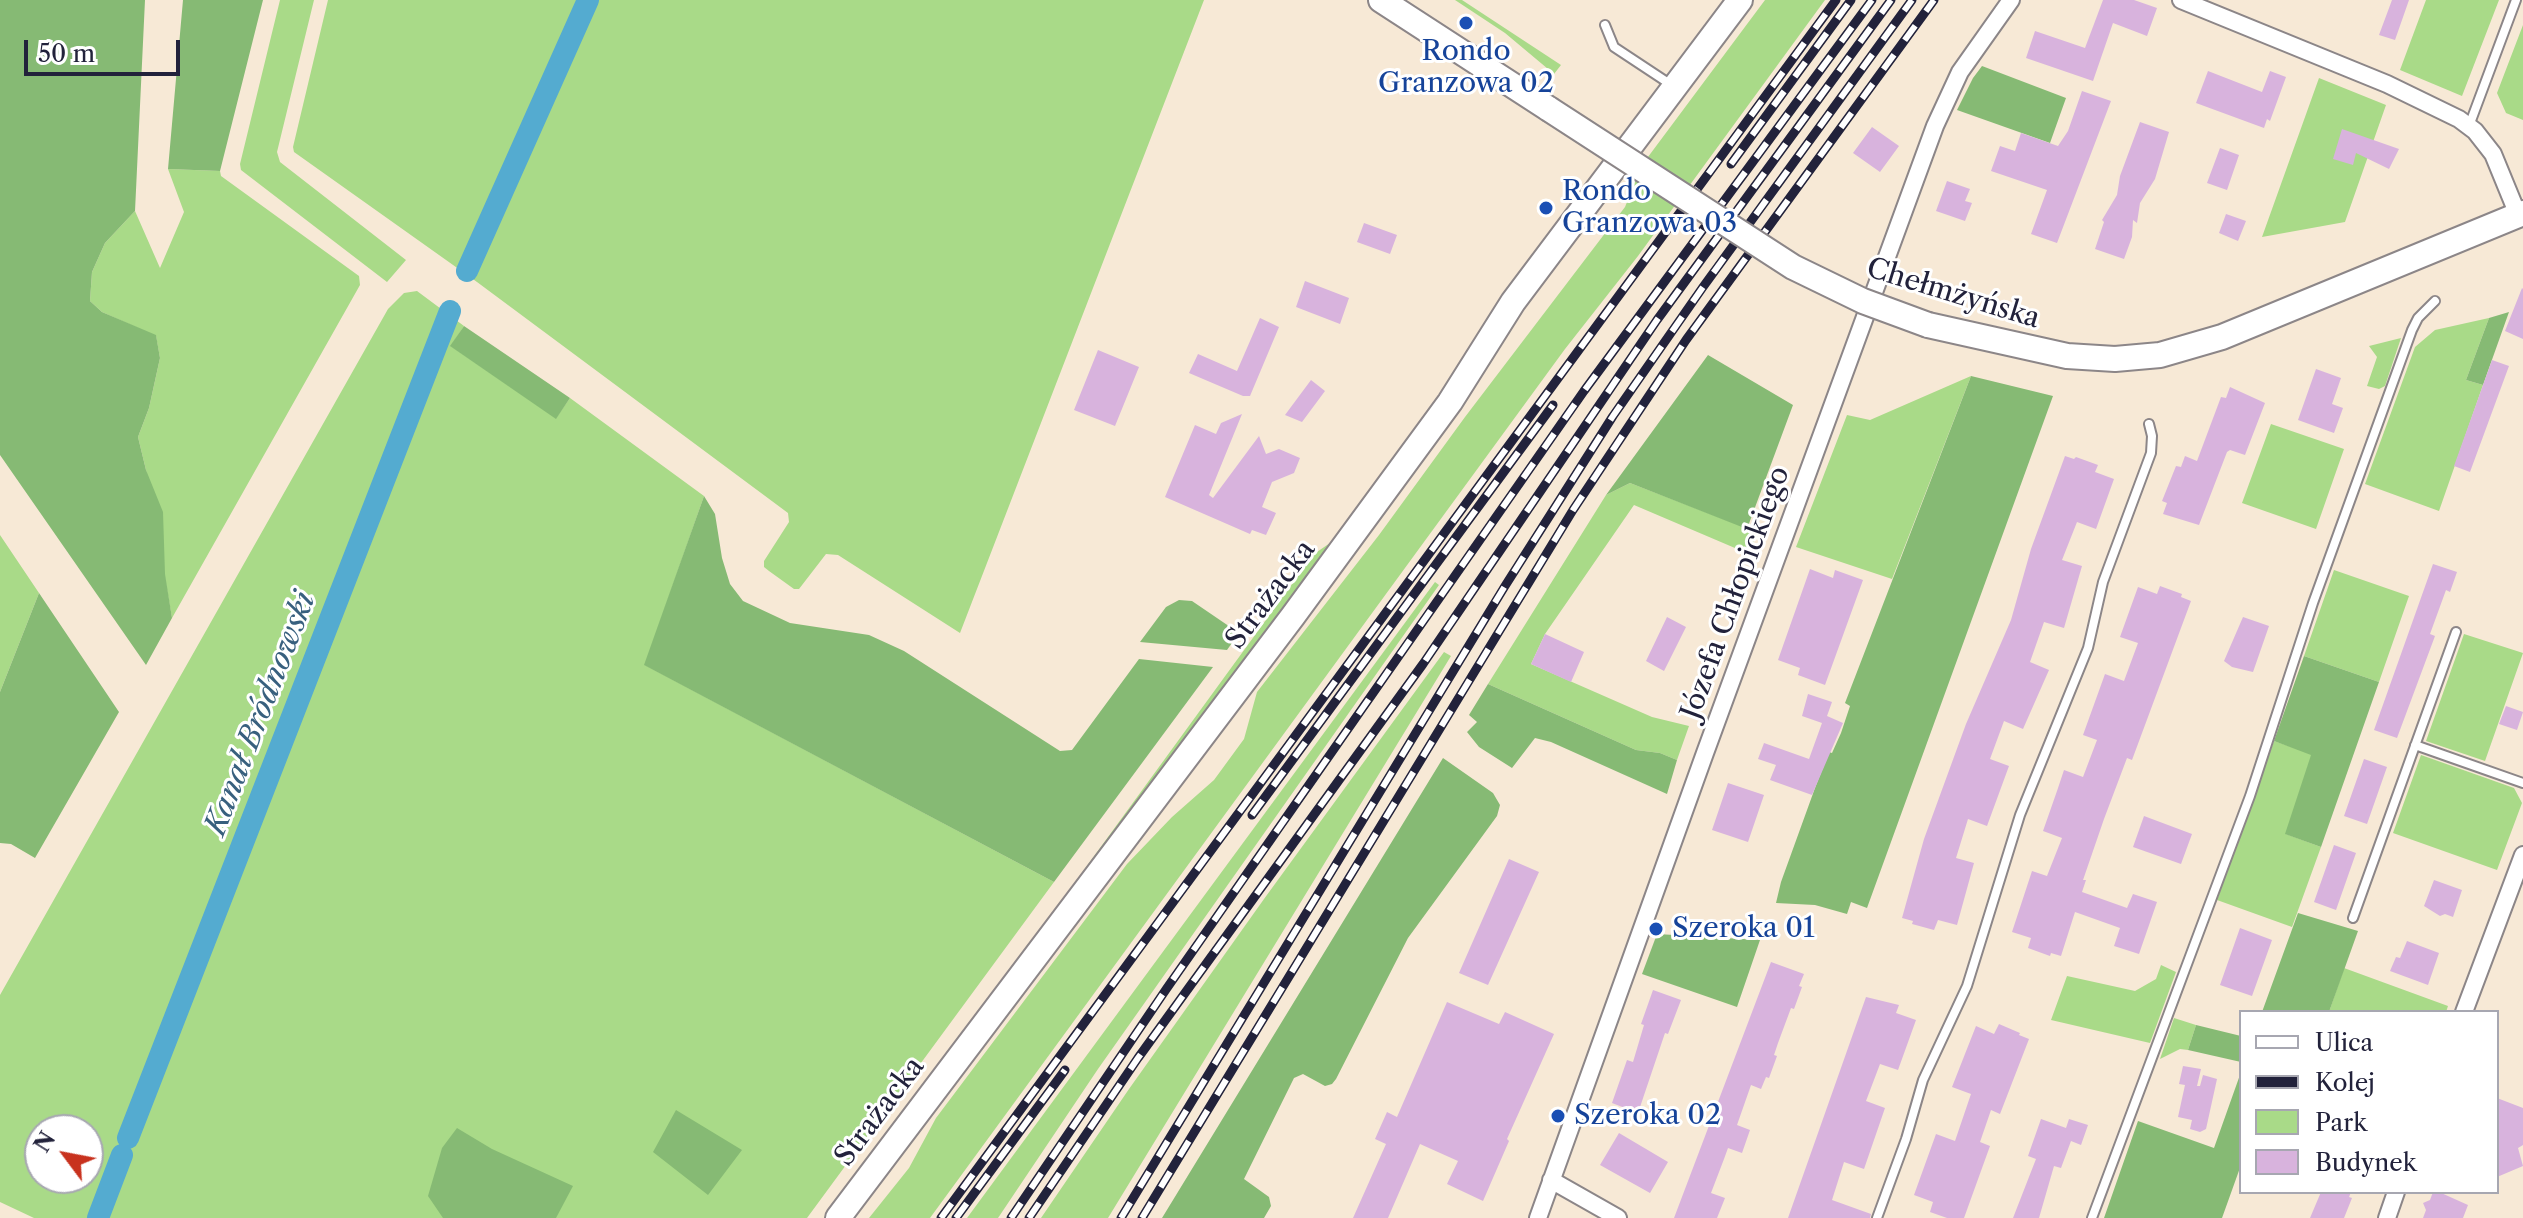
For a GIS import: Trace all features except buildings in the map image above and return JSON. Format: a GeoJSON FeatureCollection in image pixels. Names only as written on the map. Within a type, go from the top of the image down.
{"type":"FeatureCollection","features":[{"type":"Feature","properties":{"kind":"main road","name":"Chełmżyńska"},"geometry":{"type":"LineString","coordinates":[[1381,0],[1793,267],[1849,295],[1928,325],[2067,356],[2115,359],[2160,355],[2222,337],[2520,214]]}},
{"type":"Feature","properties":{"kind":"main road","name":"Strażacka"},"geometry":{"type":"LineString","coordinates":[[838,1218],[1395,478],[1459,390],[1513,302],[1740,0]]}},
{"type":"Feature","properties":{"kind":"street","name":"Józefa Chłopickiego"},"geometry":{"type":"LineString","coordinates":[[1538,1218],[1935,126],[1960,72],[2011,0]]}},
{"type":"Feature","properties":{"kind":"street","name":"Chełmżyńska"},"geometry":{"type":"LineString","coordinates":[[2181,0],[2450,113],[2469,126],[2493,154],[2520,214]]}},
{"type":"Feature","properties":{"kind":"street"},"geometry":{"type":"LineString","coordinates":[[2465,1010],[2523,855]]}},
{"type":"Feature","properties":{"kind":"street"},"geometry":{"type":"LineString","coordinates":[[1551,1180],[1618,1218]]}},
{"type":"Feature","properties":{"kind":"street"},"geometry":{"type":"LineString","coordinates":[[2387,1218],[2395,1194]]}},
{"type":"Feature","properties":{"kind":"lane"},"geometry":{"type":"LineString","coordinates":[[2469,126],[2516,0]]}},
{"type":"Feature","properties":{"kind":"lane"},"geometry":{"type":"LineString","coordinates":[[1605,25],[1614,47],[1674,87]]}},
{"type":"Feature","properties":{"kind":"lane"},"geometry":{"type":"LineString","coordinates":[[2092,1218],[2250,796],[2313,603],[2412,330],[2418,318],[2435,301]]}},
{"type":"Feature","properties":{"kind":"lane"},"geometry":{"type":"LineString","coordinates":[[1877,1218],[1906,1139],[1923,1080],[1967,986],[2020,815],[2088,648],[2103,582],[2151,453],[2149,424]]}},
{"type":"Feature","properties":{"kind":"lane"},"geometry":{"type":"LineString","coordinates":[[2353,918],[2456,632]]}},
{"type":"Feature","properties":{"kind":"lane"},"geometry":{"type":"LineString","coordinates":[[2415,745],[2523,783]]}},
{"type":"Feature","properties":{"kind":"green space"},"geometry":{"type":"Polygon","coordinates":[[[0,0],[145,0],[135,211],[105,243],[92,272],[90,301],[102,312],[156,335],[160,358],[149,408],[138,437],[146,470],[163,512],[165,574],[172,618],[146,665],[0,455],[0,0]]]}},
{"type":"Feature","properties":{"kind":"green space"},"geometry":{"type":"Polygon","coordinates":[[[183,0],[263,0],[220,171],[168,169],[183,0]]]}},
{"type":"Feature","properties":{"kind":"green space"},"geometry":{"type":"Polygon","coordinates":[[[280,0],[314,0],[277,152],[280,162],[406,260],[387,282],[241,170],[280,0]]]}},
{"type":"Feature","properties":{"kind":"green space"},"geometry":{"type":"Polygon","coordinates":[[[328,0],[1204,0],[960,633],[838,555],[826,554],[799,589],[794,589],[769,571],[764,567],[764,561],[789,522],[788,513],[477,282],[294,152],[328,0]]]}},
{"type":"Feature","properties":{"kind":"green space"},"geometry":{"type":"Polygon","coordinates":[[[1455,0],[1462,0],[1561,65],[1554,74],[1505,33],[1455,0]]]}},
{"type":"Feature","properties":{"kind":"green space"},"geometry":{"type":"Polygon","coordinates":[[[1765,0],[1825,0],[1638,256],[1565,349],[930,1218],[869,1218],[909,1168],[936,1118],[1127,864],[1172,817],[1214,780],[1244,739],[1257,692],[1625,207],[1642,165],[1765,0]]]}},
{"type":"Feature","properties":{"kind":"green space"},"geometry":{"type":"Polygon","coordinates":[[[2426,0],[2499,0],[2462,96],[2400,70],[2426,0]]]}},
{"type":"Feature","properties":{"kind":"green space"},"geometry":{"type":"Polygon","coordinates":[[[2523,25],[2523,120],[2506,113],[2497,93],[2523,25]]]}},
{"type":"Feature","properties":{"kind":"green space"},"geometry":{"type":"Polygon","coordinates":[[[1982,66],[2066,98],[2050,143],[1957,110],[1982,66]]]}},
{"type":"Feature","properties":{"kind":"green space"},"geometry":{"type":"Polygon","coordinates":[[[2319,78],[2386,105],[2345,222],[2262,237],[2319,78]]]}},
{"type":"Feature","properties":{"kind":"green space"},"geometry":{"type":"Polygon","coordinates":[[[168,169],[220,171],[221,176],[359,276],[360,285],[172,618],[138,437],[149,408],[160,358],[156,336],[102,312],[90,301],[92,272],[105,243],[135,211],[160,268],[184,212],[168,169]]]}},
{"type":"Feature","properties":{"kind":"green space"},"geometry":{"type":"Polygon","coordinates":[[[417,291],[464,326],[451,346],[556,418],[570,398],[704,496],[645,665],[1054,882],[807,1218],[34,1218],[0,1202],[0,995],[388,309],[404,293],[417,291]]]}},
{"type":"Feature","properties":{"kind":"green space"},"geometry":{"type":"Polygon","coordinates":[[[2509,312],[2483,385],[2466,380],[2489,318],[2509,312]]]}},
{"type":"Feature","properties":{"kind":"green space"},"geometry":{"type":"Polygon","coordinates":[[[2489,318],[2466,380],[2483,385],[2439,511],[2365,484],[2415,347],[2435,330],[2489,318]]]}},
{"type":"Feature","properties":{"kind":"green space"},"geometry":{"type":"Polygon","coordinates":[[[464,326],[570,398],[556,419],[450,346],[464,326]]]}},
{"type":"Feature","properties":{"kind":"green space"},"geometry":{"type":"Polygon","coordinates":[[[2401,338],[2385,386],[2379,389],[2367,386],[2377,357],[2369,346],[2401,338]]]}},
{"type":"Feature","properties":{"kind":"green space"},"geometry":{"type":"Polygon","coordinates":[[[1708,355],[1793,405],[1747,529],[1630,483],[1606,495],[1708,355]]]}},
{"type":"Feature","properties":{"kind":"green space"},"geometry":{"type":"Polygon","coordinates":[[[1971,376],[1892,579],[1796,547],[1847,415],[1870,420],[1971,376]]]}},
{"type":"Feature","properties":{"kind":"green space"},"geometry":{"type":"Polygon","coordinates":[[[1971,376],[2053,396],[1867,908],[1851,902],[1847,914],[1815,905],[1776,903],[1815,788],[1829,752],[1832,753],[1841,733],[1850,706],[1845,703],[1971,376]]]}},
{"type":"Feature","properties":{"kind":"green space"},"geometry":{"type":"Polygon","coordinates":[[[2271,424],[2344,449],[2316,529],[2242,503],[2271,424]]]}},
{"type":"Feature","properties":{"kind":"green space"},"geometry":{"type":"Polygon","coordinates":[[[1630,483],[1757,532],[1749,554],[1634,505],[1545,634],[1531,664],[1652,717],[1689,726],[1677,760],[1660,753],[1636,750],[1488,684],[1606,495],[1630,483]]]}},
{"type":"Feature","properties":{"kind":"green space"},"geometry":{"type":"Polygon","coordinates":[[[704,496],[715,514],[730,584],[743,601],[790,623],[869,635],[904,651],[1060,751],[1072,750],[1139,659],[1213,667],[1054,882],[644,665],[704,496]]]}},
{"type":"Feature","properties":{"kind":"green space"},"geometry":{"type":"Polygon","coordinates":[[[0,535],[39,593],[0,692],[0,535]]]}},
{"type":"Feature","properties":{"kind":"green space"},"geometry":{"type":"Polygon","coordinates":[[[1330,543],[1250,652],[1025,951],[1314,554],[1330,543]]]}},
{"type":"Feature","properties":{"kind":"green space"},"geometry":{"type":"Polygon","coordinates":[[[2334,570],[2409,596],[2379,682],[2304,656],[2334,570]]]}},
{"type":"Feature","properties":{"kind":"green space"},"geometry":{"type":"Polygon","coordinates":[[[1435,582],[1439,585],[1098,1069],[998,1218],[967,1218],[1435,582]]]}},
{"type":"Feature","properties":{"kind":"green space"},"geometry":{"type":"Polygon","coordinates":[[[39,593],[119,712],[35,858],[11,844],[0,843],[0,692],[39,593]]]}},
{"type":"Feature","properties":{"kind":"green space"},"geometry":{"type":"Polygon","coordinates":[[[1179,600],[1192,601],[1239,633],[1227,650],[1140,642],[1166,607],[1179,600]]]}},
{"type":"Feature","properties":{"kind":"green space"},"geometry":{"type":"Polygon","coordinates":[[[2464,634],[2523,653],[2485,761],[2426,741],[2464,634]]]}},
{"type":"Feature","properties":{"kind":"green space"},"geometry":{"type":"Polygon","coordinates":[[[1444,652],[1451,656],[1108,1218],[1041,1218],[1264,899],[1444,652]]]}},
{"type":"Feature","properties":{"kind":"green space"},"geometry":{"type":"Polygon","coordinates":[[[2304,656],[2379,682],[2321,847],[2285,834],[2311,755],[2274,741],[2304,656]]]}},
{"type":"Feature","properties":{"kind":"green space"},"geometry":{"type":"Polygon","coordinates":[[[1488,684],[1636,750],[1660,753],[1677,760],[1667,794],[1551,742],[1535,738],[1512,768],[1479,747],[1467,732],[1477,722],[1469,715],[1488,684]]]}},
{"type":"Feature","properties":{"kind":"green space"},"geometry":{"type":"Polygon","coordinates":[[[2274,741],[2312,754],[2286,834],[2321,847],[2292,927],[2217,900],[2274,741]]]}},
{"type":"Feature","properties":{"kind":"green space"},"geometry":{"type":"Polygon","coordinates":[[[2421,755],[2514,788],[2522,803],[2497,870],[2393,833],[2421,755]]]}},
{"type":"Feature","properties":{"kind":"green space"},"geometry":{"type":"Polygon","coordinates":[[[1443,758],[1493,793],[1500,805],[1497,816],[1408,938],[1336,1079],[1325,1086],[1303,1074],[1294,1078],[1244,1179],[1269,1197],[1271,1206],[1264,1218],[1162,1218],[1443,758]]]}},
{"type":"Feature","properties":{"kind":"green space"},"geometry":{"type":"Polygon","coordinates":[[[2298,913],[2358,931],[2330,1010],[2263,1010],[2298,913]]]}},
{"type":"Feature","properties":{"kind":"green space"},"geometry":{"type":"Polygon","coordinates":[[[1657,934],[1760,940],[1737,1007],[1642,974],[1657,934]]]}},
{"type":"Feature","properties":{"kind":"green space"},"geometry":{"type":"Polygon","coordinates":[[[2161,965],[2176,972],[2150,1043],[2051,1020],[2067,976],[2135,991],[2156,979],[2161,965]]]}},
{"type":"Feature","properties":{"kind":"green space"},"geometry":{"type":"Polygon","coordinates":[[[2344,968],[2448,1006],[2447,1010],[2330,1010],[2344,968]]]}},
{"type":"Feature","properties":{"kind":"green space"},"geometry":{"type":"Polygon","coordinates":[[[2174,1018],[2196,1025],[2188,1050],[2180,1049],[2160,1059],[2174,1018]]]}},
{"type":"Feature","properties":{"kind":"green space"},"geometry":{"type":"Polygon","coordinates":[[[2196,1025],[2239,1036],[2239,1062],[2188,1050],[2196,1025]]]}},
{"type":"Feature","properties":{"kind":"green space"},"geometry":{"type":"Polygon","coordinates":[[[2239,1078],[2239,1171],[2222,1218],[2104,1218],[2138,1121],[2214,1148],[2239,1078]]]}},
{"type":"Feature","properties":{"kind":"green space"},"geometry":{"type":"Polygon","coordinates":[[[676,1110],[742,1150],[708,1195],[653,1152],[676,1110]]]}},
{"type":"Feature","properties":{"kind":"green space"},"geometry":{"type":"Polygon","coordinates":[[[457,1128],[492,1149],[573,1186],[556,1218],[443,1218],[428,1196],[442,1148],[457,1128]]]}},
{"type":"Feature","properties":{"kind":"waterway","name":"Kanał Bródnowski"},"geometry":{"type":"LineString","coordinates":[[467,271],[588,0]]}},
{"type":"Feature","properties":{"kind":"waterway","name":"Kanał Bródnowski"},"geometry":{"type":"LineString","coordinates":[[128,1138],[450,311]]}},
{"type":"Feature","properties":{"kind":"waterway","name":"Kanał Bródnowski"},"geometry":{"type":"LineString","coordinates":[[98,1218],[122,1155]]}},
{"type":"Feature","properties":{"kind":"railway"},"geometry":{"type":"LineString","coordinates":[[941,1218],[1836,0]]}},
{"type":"Feature","properties":{"kind":"railway"},"geometry":{"type":"LineString","coordinates":[[1731,164],[1851,0]]}},
{"type":"Feature","properties":{"kind":"railway"},"geometry":{"type":"LineString","coordinates":[[1011,1218],[1167,988],[1584,391],[1872,0]]}},
{"type":"Feature","properties":{"kind":"railway"},"geometry":{"type":"LineString","coordinates":[[1029,1218],[1138,1058],[1423,664],[1657,320],[1891,0]]}},
{"type":"Feature","properties":{"kind":"railway"},"geometry":{"type":"LineString","coordinates":[[1121,1218],[1505,586],[1613,416],[1912,0]]}},
{"type":"Feature","properties":{"kind":"railway"},"geometry":{"type":"LineString","coordinates":[[1142,1218],[1573,510],[1686,340],[1934,0]]}},
{"type":"Feature","properties":{"kind":"railway"},"geometry":{"type":"LineString","coordinates":[[1252,815],[1553,405]]}},
{"type":"Feature","properties":{"kind":"railway"},"geometry":{"type":"LineString","coordinates":[[956,1218],[1065,1070]]}},
{"type":"Feature","properties":{"kind":"place","name":"Rondo Granzowa 02"},"geometry":{"type":"Point","coordinates":[1466,23]}},
{"type":"Feature","properties":{"kind":"place","name":"Rondo Granzowa 03"},"geometry":{"type":"Point","coordinates":[1546,208]}},
{"type":"Feature","properties":{"kind":"place","name":"Szeroka 01"},"geometry":{"type":"Point","coordinates":[1656,929]}},
{"type":"Feature","properties":{"kind":"place","name":"Szeroka 02"},"geometry":{"type":"Point","coordinates":[1558,1116]}}]}
